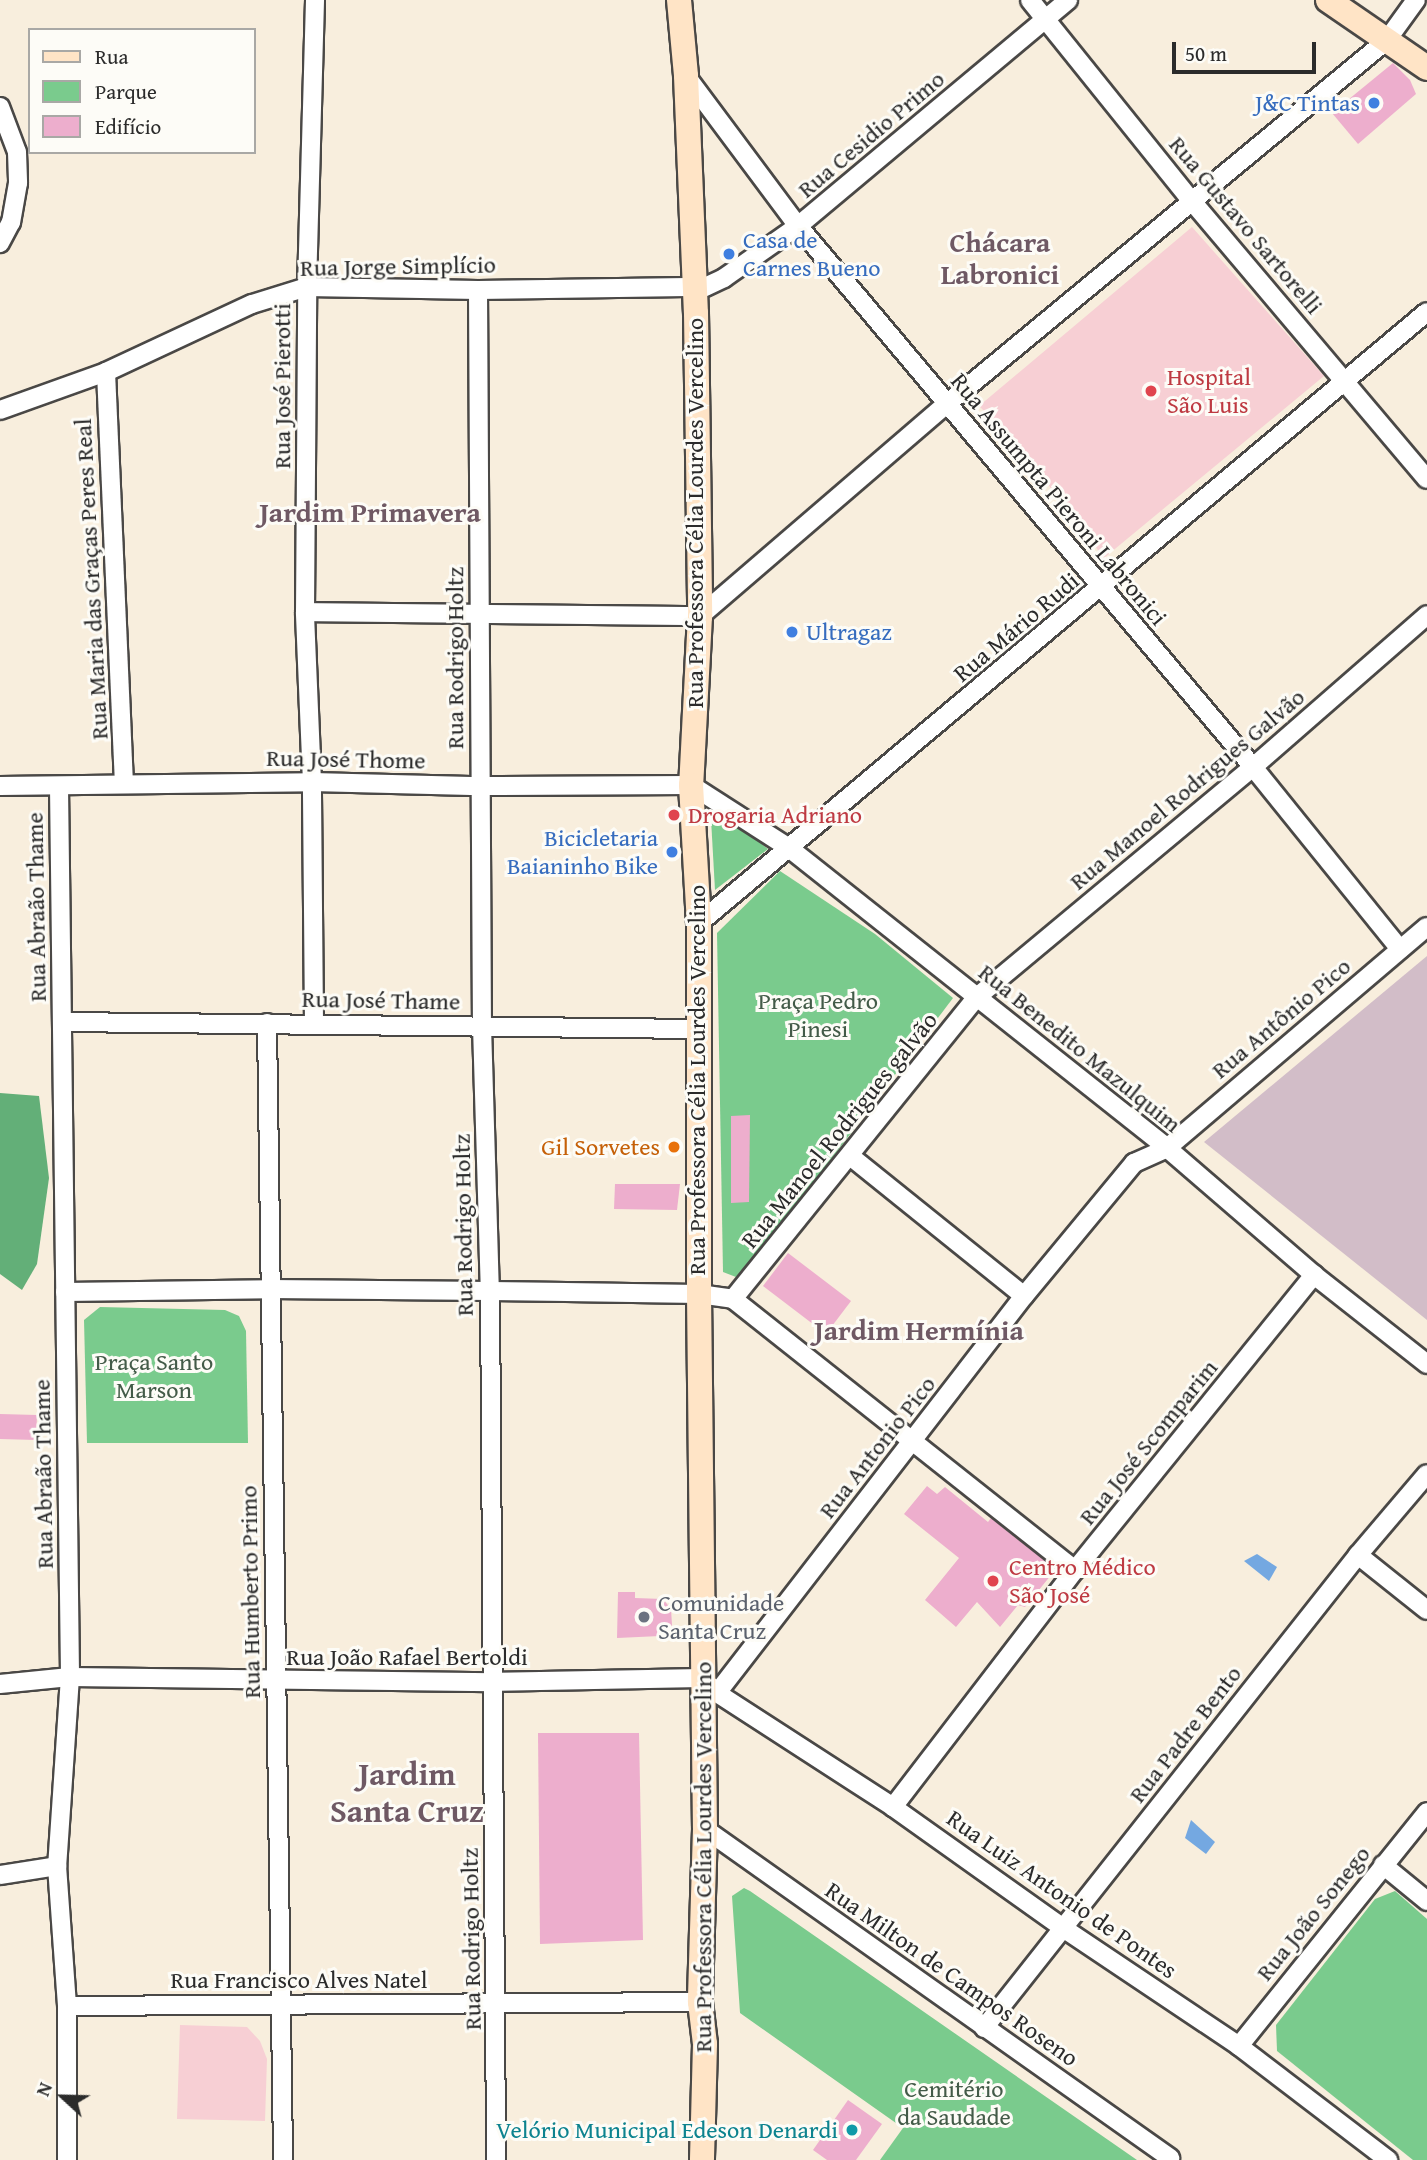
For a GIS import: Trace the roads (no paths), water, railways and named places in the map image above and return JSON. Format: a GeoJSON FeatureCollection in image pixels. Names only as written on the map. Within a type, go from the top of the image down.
{"type":"FeatureCollection","features":[{"type":"Feature","properties":{"kind":"main road","name":"Rua Professora Célia Lourdes Vercelino"},"geometry":{"type":"LineString","coordinates":[[679,0],[686,76],[695,287],[700,616],[691,785],[699,923],[699,1294],[709,1686],[700,2002],[705,2044],[702,2160]]}},
{"type":"Feature","properties":{"kind":"main road"},"geometry":{"type":"LineString","coordinates":[[1328,0],[1427,68]]}},
{"type":"Feature","properties":{"kind":"street","name":"Rua José Pierotti"},"geometry":{"type":"LineString","coordinates":[[314,1023],[312,782],[305,612],[307,287],[315,0]]}},
{"type":"Feature","properties":{"kind":"street","name":"Rua Gustavo Sartorelli"},"geometry":{"type":"LineString","coordinates":[[1030,0],[1191,200],[1427,479]]}},
{"type":"Feature","properties":{"kind":"street","name":"Rua Cesidio Primo"},"geometry":{"type":"LineString","coordinates":[[695,287],[705,287],[724,278],[798,226],[1068,0]]}},
{"type":"Feature","properties":{"kind":"street"},"geometry":{"type":"LineString","coordinates":[[305,612],[700,616],[948,403],[1387,40],[1416,0]]}},
{"type":"Feature","properties":{"kind":"street","name":"Rua Assumpta Pieroni Labronici"},"geometry":{"type":"LineString","coordinates":[[686,76],[798,226],[1253,768],[1400,949]]}},
{"type":"Feature","properties":{"kind":"street"},"geometry":{"type":"LineString","coordinates":[[0,107],[17,152],[18,183],[10,222],[0,243]]}},
{"type":"Feature","properties":{"kind":"street","name":"Rua Jorge Simplício"},"geometry":{"type":"LineString","coordinates":[[0,410],[106,372],[252,304],[307,287],[695,287]]}},
{"type":"Feature","properties":{"kind":"street","name":"Rua Rodrigo Holtz"},"geometry":{"type":"LineString","coordinates":[[478,289],[482,1026],[490,1291],[489,1521],[493,1682],[496,2160]]}},
{"type":"Feature","properties":{"kind":"street","name":"Rua Mário Rudi"},"geometry":{"type":"LineString","coordinates":[[699,923],[1427,312]]}},
{"type":"Feature","properties":{"kind":"street","name":"Rua Maria das Graças Peres Real"},"geometry":{"type":"LineString","coordinates":[[106,372],[124,783]]}},
{"type":"Feature","properties":{"kind":"street","name":"Rua Manoel Rodrigues Galvão"},"geometry":{"type":"LineString","coordinates":[[977,997],[1253,768],[1427,615]]}},
{"type":"Feature","properties":{"kind":"street","name":"Rua José Thome"},"geometry":{"type":"LineString","coordinates":[[0,786],[312,782],[481,786],[691,785]]}},
{"type":"Feature","properties":{"kind":"street","name":"Rua Benedito Mazulquim"},"geometry":{"type":"LineString","coordinates":[[691,785],[789,848],[1167,1148],[1314,1275],[1427,1364]]}},
{"type":"Feature","properties":{"kind":"street","name":"Rua Abraão Thame"},"geometry":{"type":"LineString","coordinates":[[59,787],[70,1677],[57,1866],[66,2006],[67,2160]]}},
{"type":"Feature","properties":{"kind":"street","name":"Rua Antônio Pico"},"geometry":{"type":"LineString","coordinates":[[1167,1148],[1427,927]]}},
{"type":"Feature","properties":{"kind":"street","name":"Rua Manoel Rodrigues galvão"},"geometry":{"type":"LineString","coordinates":[[733,1299],[977,997]]}},
{"type":"Feature","properties":{"kind":"street","name":"Rua José Thame"},"geometry":{"type":"LineString","coordinates":[[62,1022],[699,1029]]}},
{"type":"Feature","properties":{"kind":"street","name":"Rua Humberto Primo"},"geometry":{"type":"LineString","coordinates":[[267,1023],[283,2160]]}},
{"type":"Feature","properties":{"kind":"street","name":"Rua Antonio Pico"},"geometry":{"type":"LineString","coordinates":[[709,1686],[911,1443],[1024,1297],[1134,1163],[1167,1148]]}},
{"type":"Feature","properties":{"kind":"street"},"geometry":{"type":"LineString","coordinates":[[850,1156],[1024,1297]]}},
{"type":"Feature","properties":{"kind":"street","name":"Rua José Scomparim"},"geometry":{"type":"LineString","coordinates":[[892,1807],[1075,1570],[1314,1275]]}},
{"type":"Feature","properties":{"kind":"street"},"geometry":{"type":"LineString","coordinates":[[65,1292],[269,1289],[490,1291],[699,1294],[733,1299],[911,1443],[1075,1570]]}},
{"type":"Feature","properties":{"kind":"street","name":"Rua Padre Bento"},"geometry":{"type":"LineString","coordinates":[[984,2028],[1358,1555],[1427,1474]]}},
{"type":"Feature","properties":{"kind":"street"},"geometry":{"type":"LineString","coordinates":[[1358,1555],[1427,1610]]}},
{"type":"Feature","properties":{"kind":"street","name":"Rua João Rafael Bertoldi"},"geometry":{"type":"LineString","coordinates":[[0,1684],[70,1677],[709,1686]]}},
{"type":"Feature","properties":{"kind":"street","name":"Rua Luiz Antonio de Pontes"},"geometry":{"type":"LineString","coordinates":[[709,1686],[892,1807],[1063,1928],[1239,2046],[1388,2160]]}},
{"type":"Feature","properties":{"kind":"street","name":"Rua João Sonego"},"geometry":{"type":"LineString","coordinates":[[1239,2046],[1427,1812]]}},
{"type":"Feature","properties":{"kind":"street","name":"Rua Milton de Campos Roseno"},"geometry":{"type":"LineString","coordinates":[[705,1829],[1170,2158]]}},
{"type":"Feature","properties":{"kind":"street"},"geometry":{"type":"LineString","coordinates":[[1383,1865],[1427,1901]]}},
{"type":"Feature","properties":{"kind":"street"},"geometry":{"type":"LineString","coordinates":[[0,1875],[57,1866]]}},
{"type":"Feature","properties":{"kind":"street","name":"Rua Francisco Alves Natel"},"geometry":{"type":"LineString","coordinates":[[66,2006],[700,2002]]}},
{"type":"Feature","properties":{"kind":"water"},"geometry":{"type":"Polygon","coordinates":[[[1257,1554],[1277,1567],[1269,1581],[1244,1561],[1257,1554]]]}},
{"type":"Feature","properties":{"kind":"water"},"geometry":{"type":"Polygon","coordinates":[[[1191,1820],[1215,1842],[1206,1854],[1185,1838],[1191,1820]]]}},
{"type":"Feature","properties":{"kind":"place","name":"J&C Tintas"},"geometry":{"type":"Point","coordinates":[1374,103]}},
{"type":"Feature","properties":{"kind":"place","name":"Casa de Carnes Bueno"},"geometry":{"type":"Point","coordinates":[729,254]}},
{"type":"Feature","properties":{"kind":"place","name":"Hospital São Luis"},"geometry":{"type":"Point","coordinates":[1151,391]}},
{"type":"Feature","properties":{"kind":"place","name":"Ultragaz"},"geometry":{"type":"Point","coordinates":[792,632]}},
{"type":"Feature","properties":{"kind":"place","name":"Drogaria Adriano"},"geometry":{"type":"Point","coordinates":[674,815]}},
{"type":"Feature","properties":{"kind":"place","name":"Bicicletaria Baianinho Bike"},"geometry":{"type":"Point","coordinates":[672,852]}},
{"type":"Feature","properties":{"kind":"place","name":"Gil Sorvetes"},"geometry":{"type":"Point","coordinates":[674,1147]}},
{"type":"Feature","properties":{"kind":"place","name":"Centro Médico São José"},"geometry":{"type":"Point","coordinates":[993,1581]}},
{"type":"Feature","properties":{"kind":"place","name":"Comunidade Santa Cruz"},"geometry":{"type":"Point","coordinates":[644,1617]}},
{"type":"Feature","properties":{"kind":"place","name":"Velório Municipal Edeson Denardi"},"geometry":{"type":"Point","coordinates":[852,2130]}},
{"type":"Feature","properties":{"kind":"district","name":"Chácara Labronici"},"geometry":{"type":"Point","coordinates":[1000,258]}},
{"type":"Feature","properties":{"kind":"district","name":"Jardim Primavera"},"geometry":{"type":"Point","coordinates":[370,512]}},
{"type":"Feature","properties":{"kind":"district","name":"Jardim Hermínia"},"geometry":{"type":"Point","coordinates":[919,1330]}},
{"type":"Feature","properties":{"kind":"district","name":"Jardim Santa Cruz"},"geometry":{"type":"Point","coordinates":[407,1794]}},
{"type":"Feature","properties":{"kind":"park label","name":"Praça Pedro Pinesi"},"geometry":{"type":"Point","coordinates":[818,1015]}},
{"type":"Feature","properties":{"kind":"park label","name":"Praça Santo Marson"},"geometry":{"type":"Point","coordinates":[154,1376]}},
{"type":"Feature","properties":{"kind":"park label","name":"Cemitério da Saudade"},"geometry":{"type":"Point","coordinates":[954,2103]}}]}
